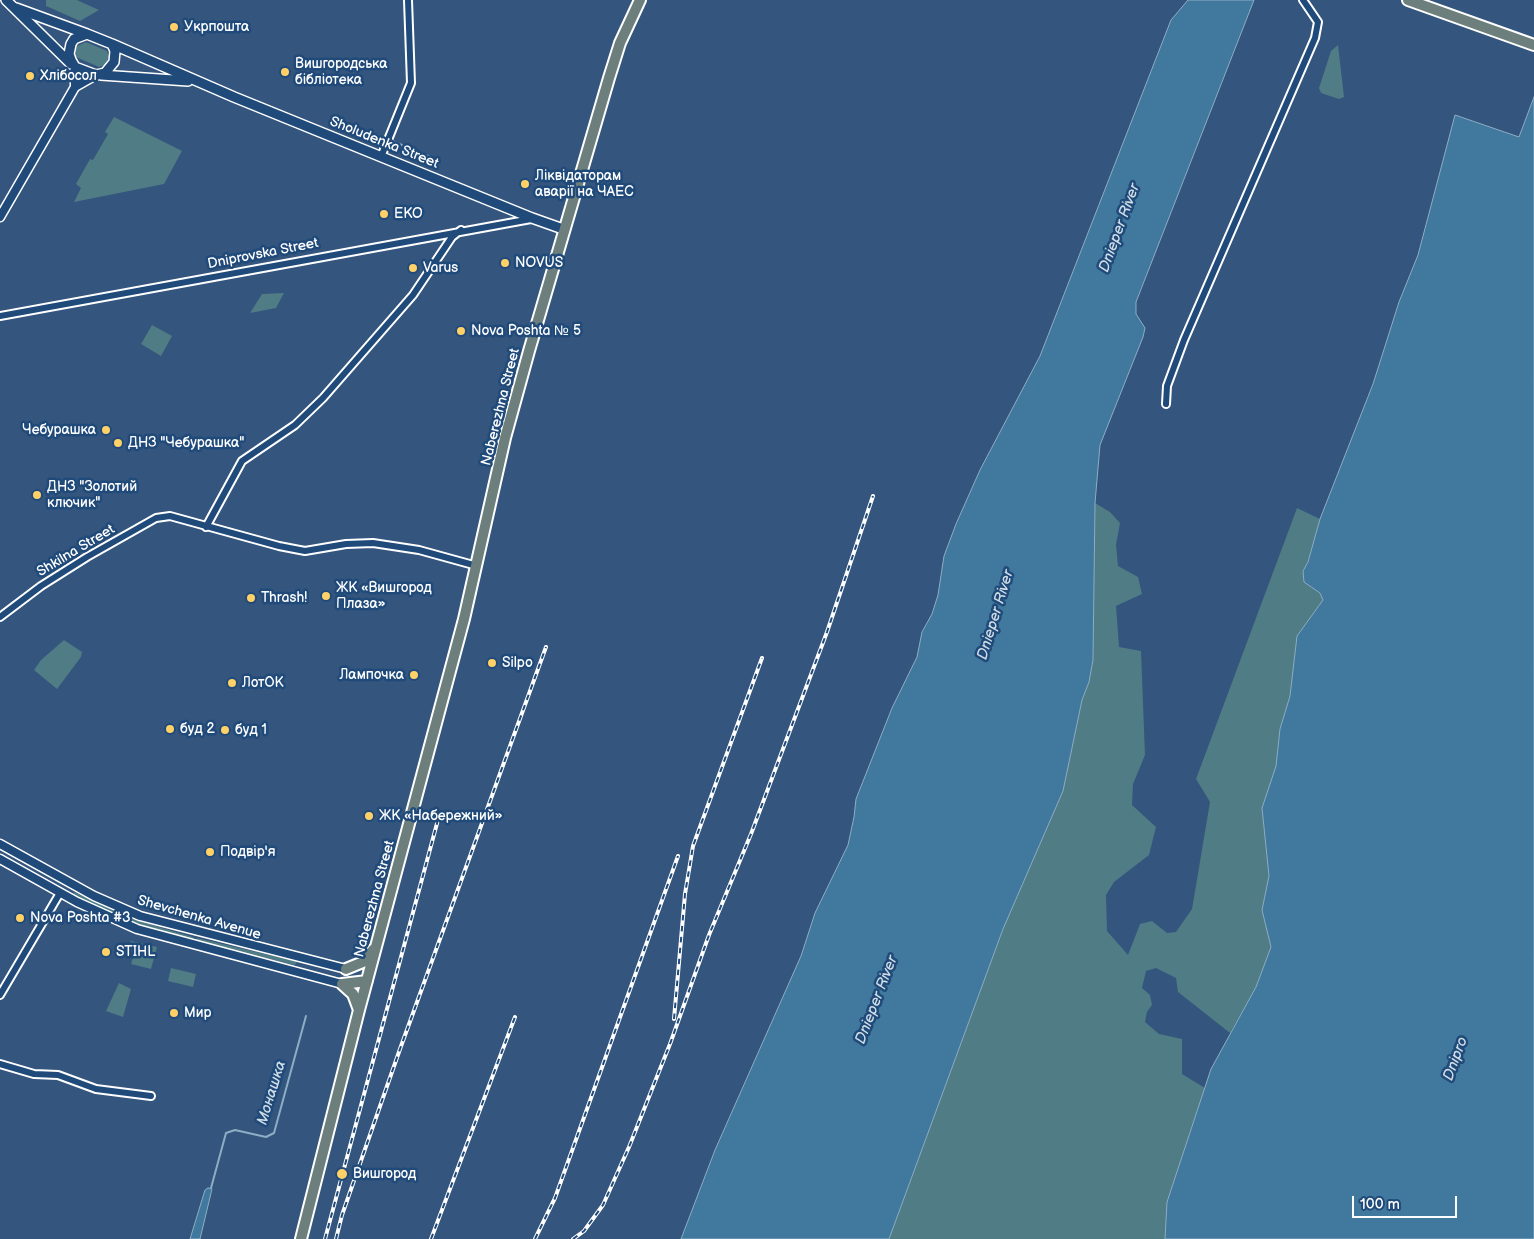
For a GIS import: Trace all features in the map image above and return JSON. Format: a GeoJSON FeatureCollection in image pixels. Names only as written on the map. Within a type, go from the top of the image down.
{"type":"FeatureCollection","features":[{"type":"Feature","properties":{"kind":"main road"},"geometry":{"type":"LineString","coordinates":[[6,0],[74,66],[97,75],[108,71],[114,62],[115,51],[112,44],[16,8]]}},
{"type":"Feature","properties":{"kind":"main road","name":"Naberezhna Street"},"geometry":{"type":"LineString","coordinates":[[301,1239],[376,946],[477,566],[506,438],[563,229],[608,78],[620,43],[640,0]]}},
{"type":"Feature","properties":{"kind":"main road"},"geometry":{"type":"LineString","coordinates":[[1408,0],[1534,45]]}},
{"type":"Feature","properties":{"kind":"main road"},"geometry":{"type":"LineString","coordinates":[[74,66],[69,54],[72,44],[74,39],[86,34]]}},
{"type":"Feature","properties":{"kind":"main road","name":"Sholudenka Street"},"geometry":{"type":"LineString","coordinates":[[112,44],[195,81],[563,229]]}},
{"type":"Feature","properties":{"kind":"main road","name":"Sholudenka Street"},"geometry":{"type":"LineString","coordinates":[[97,75],[195,81]]}},
{"type":"Feature","properties":{"kind":"main road"},"geometry":{"type":"LineString","coordinates":[[346,969],[363,962],[376,946]]}},
{"type":"Feature","properties":{"kind":"main road"},"geometry":{"type":"LineString","coordinates":[[346,969],[367,981]]}},
{"type":"Feature","properties":{"kind":"main road"},"geometry":{"type":"LineString","coordinates":[[342,984],[367,981]]}},
{"type":"Feature","properties":{"kind":"main road"},"geometry":{"type":"LineString","coordinates":[[342,984],[353,994],[360,1010]]}},
{"type":"Feature","properties":{"kind":"street"},"geometry":{"type":"LineString","coordinates":[[381,157],[411,84],[408,0]]}},
{"type":"Feature","properties":{"kind":"street"},"geometry":{"type":"LineString","coordinates":[[1166,404],[1167,386],[1184,340],[1316,38],[1318,22],[1303,0]]}},
{"type":"Feature","properties":{"kind":"street"},"geometry":{"type":"LineString","coordinates":[[74,66],[75,87]]}},
{"type":"Feature","properties":{"kind":"street"},"geometry":{"type":"LineString","coordinates":[[0,217],[75,87],[97,75]]}},
{"type":"Feature","properties":{"kind":"street","name":"Dniprovska Street"},"geometry":{"type":"LineString","coordinates":[[0,316],[532,218]]}},
{"type":"Feature","properties":{"kind":"street"},"geometry":{"type":"LineString","coordinates":[[462,230],[452,237],[413,295],[323,398],[295,425],[242,461],[206,527],[305,551],[346,544],[373,543],[419,550],[477,566]]}},
{"type":"Feature","properties":{"kind":"street","name":"Shkilna Street"},"geometry":{"type":"LineString","coordinates":[[0,617],[41,586],[81,560],[156,518],[170,516],[206,527]]}},
{"type":"Feature","properties":{"kind":"street","name":"Shevchenka Avenue"},"geometry":{"type":"LineString","coordinates":[[0,844],[66,881],[140,916],[346,969]]}},
{"type":"Feature","properties":{"kind":"street","name":"Shevchenka Avenue"},"geometry":{"type":"LineString","coordinates":[[0,859],[60,893],[137,928],[342,984]]}},
{"type":"Feature","properties":{"kind":"street"},"geometry":{"type":"LineString","coordinates":[[0,995],[66,881]]}},
{"type":"Feature","properties":{"kind":"street"},"geometry":{"type":"LineString","coordinates":[[298,972],[302,958]]}},
{"type":"Feature","properties":{"kind":"street"},"geometry":{"type":"LineString","coordinates":[[0,1064],[34,1074],[58,1075],[96,1089],[151,1096]]}},
{"type":"Feature","properties":{"kind":"green space"},"geometry":{"type":"Polygon","coordinates":[[[46,0],[77,0],[99,10],[80,21],[46,6],[46,0]]]}},
{"type":"Feature","properties":{"kind":"green space"},"geometry":{"type":"Polygon","coordinates":[[[86,42],[107,51],[109,57],[105,65],[99,67],[76,57],[75,47],[86,42]]]}},
{"type":"Feature","properties":{"kind":"green space"},"geometry":{"type":"Polygon","coordinates":[[[1338,45],[1344,97],[1339,99],[1321,93],[1319,88],[1331,51],[1338,45]]]}},
{"type":"Feature","properties":{"kind":"green space"},"geometry":{"type":"Polygon","coordinates":[[[114,117],[182,151],[164,184],[74,202],[81,188],[76,184],[90,159],[93,160],[108,134],[105,132],[114,117]]]}},
{"type":"Feature","properties":{"kind":"green space"},"geometry":{"type":"Polygon","coordinates":[[[284,293],[276,308],[250,313],[262,294],[284,293]]]}},
{"type":"Feature","properties":{"kind":"green space"},"geometry":{"type":"Polygon","coordinates":[[[152,325],[172,336],[161,356],[141,344],[152,325]]]}},
{"type":"Feature","properties":{"kind":"green space"},"geometry":{"type":"Polygon","coordinates":[[[1095,503],[1110,512],[1120,523],[1116,545],[1118,566],[1138,577],[1142,594],[1116,606],[1119,647],[1141,651],[1145,755],[1133,784],[1132,805],[1156,827],[1149,855],[1114,882],[1106,895],[1107,931],[1128,955],[1140,924],[1152,921],[1167,933],[1176,932],[1192,909],[1210,802],[1196,779],[1297,508],[1320,519],[1308,562],[1303,571],[1304,582],[1320,593],[1323,600],[1297,636],[1290,696],[1280,729],[1276,766],[1262,808],[1269,876],[1262,910],[1271,947],[1256,987],[1230,1033],[1178,992],[1176,978],[1156,968],[1146,971],[1142,988],[1150,995],[1152,1005],[1147,1012],[1145,1022],[1159,1034],[1182,1039],[1182,1074],[1205,1088],[1167,1202],[1165,1239],[889,1239],[1003,929],[1063,791],[1082,699],[1089,682],[1093,660],[1095,503]]]}},
{"type":"Feature","properties":{"kind":"green space"},"geometry":{"type":"Polygon","coordinates":[[[64,640],[82,652],[81,657],[57,689],[34,670],[41,660],[64,640]]]}},
{"type":"Feature","properties":{"kind":"green space"},"geometry":{"type":"Polygon","coordinates":[[[74,892],[138,921],[193,937],[192,941],[158,932],[118,917],[73,896],[74,892]]]}},
{"type":"Feature","properties":{"kind":"green space"},"geometry":{"type":"Polygon","coordinates":[[[197,938],[297,963],[294,965],[196,941],[197,938]]]}},
{"type":"Feature","properties":{"kind":"green space"},"geometry":{"type":"Polygon","coordinates":[[[131,941],[157,947],[151,969],[131,964],[133,958],[128,947],[131,941]]]}},
{"type":"Feature","properties":{"kind":"green space"},"geometry":{"type":"Polygon","coordinates":[[[171,968],[196,974],[193,987],[168,981],[171,968]]]}},
{"type":"Feature","properties":{"kind":"green space"},"geometry":{"type":"Polygon","coordinates":[[[119,983],[131,989],[123,1017],[106,1011],[119,983]]]}},
{"type":"Feature","properties":{"kind":"water","name":"Dnieper River"},"geometry":{"type":"Polygon","coordinates":[[[1188,0],[1254,0],[1136,302],[1136,314],[1145,328],[1143,337],[1100,445],[1095,503],[1093,660],[1089,682],[1082,700],[1063,791],[1003,929],[889,1239],[681,1239],[715,1150],[801,956],[815,913],[848,845],[856,799],[892,708],[917,657],[922,632],[932,614],[938,595],[944,556],[956,524],[980,470],[1040,356],[1171,20],[1188,0]]]}},
{"type":"Feature","properties":{"kind":"water","name":"Dnipro"},"geometry":{"type":"Polygon","coordinates":[[[1534,97],[1534,1239],[1165,1239],[1167,1202],[1211,1069],[1256,987],[1271,947],[1262,910],[1269,876],[1262,808],[1276,766],[1280,729],[1290,696],[1297,636],[1323,600],[1320,593],[1304,582],[1303,571],[1308,562],[1320,519],[1373,384],[1399,302],[1418,255],[1455,115],[1519,137],[1534,97]]]}},
{"type":"Feature","properties":{"kind":"water"},"geometry":{"type":"Polygon","coordinates":[[[208,1188],[212,1189],[200,1239],[190,1239],[205,1190],[208,1188]]]}},
{"type":"Feature","properties":{"kind":"waterway","name":"Монашка"},"geometry":{"type":"LineString","coordinates":[[372,133],[386,139]]}},
{"type":"Feature","properties":{"kind":"waterway","name":"Монашка"},"geometry":{"type":"LineString","coordinates":[[390,140],[433,158]]}},
{"type":"Feature","properties":{"kind":"waterway","name":"Монашка"},"geometry":{"type":"LineString","coordinates":[[211,1188],[226,1133],[235,1130],[266,1137],[274,1133],[306,1016]]}},
{"type":"Feature","properties":{"kind":"railway"},"geometry":{"type":"LineString","coordinates":[[573,1239],[584,1231],[603,1205],[629,1147],[670,1044],[709,935],[751,834],[827,632],[873,496]]}},
{"type":"Feature","properties":{"kind":"railway"},"geometry":{"type":"LineString","coordinates":[[336,1239],[342,1215],[400,1049],[546,647]]}},
{"type":"Feature","properties":{"kind":"railway"},"geometry":{"type":"LineString","coordinates":[[674,1019],[685,894],[693,846],[762,658]]}},
{"type":"Feature","properties":{"kind":"railway"},"geometry":{"type":"LineString","coordinates":[[325,1239],[439,816]]}},
{"type":"Feature","properties":{"kind":"railway"},"geometry":{"type":"LineString","coordinates":[[535,1239],[555,1198],[678,856]]}},
{"type":"Feature","properties":{"kind":"railway"},"geometry":{"type":"LineString","coordinates":[[431,1239],[515,1017]]}},
{"type":"Feature","properties":{"kind":"place","name":"Укрпошта"},"geometry":{"type":"Point","coordinates":[174,27]}},
{"type":"Feature","properties":{"kind":"place","name":"Вишгородська бібліотека"},"geometry":{"type":"Point","coordinates":[285,72]}},
{"type":"Feature","properties":{"kind":"place","name":"Хлібосол"},"geometry":{"type":"Point","coordinates":[30,76]}},
{"type":"Feature","properties":{"kind":"place","name":"Ліквідаторам аварії на ЧАЕС"},"geometry":{"type":"Point","coordinates":[525,184]}},
{"type":"Feature","properties":{"kind":"place","name":"EKO"},"geometry":{"type":"Point","coordinates":[384,214]}},
{"type":"Feature","properties":{"kind":"place","name":"NOVUS"},"geometry":{"type":"Point","coordinates":[505,263]}},
{"type":"Feature","properties":{"kind":"place","name":"Varus"},"geometry":{"type":"Point","coordinates":[413,268]}},
{"type":"Feature","properties":{"kind":"place","name":"Nova Poshta № 5"},"geometry":{"type":"Point","coordinates":[461,331]}},
{"type":"Feature","properties":{"kind":"place","name":"Чебурашка"},"geometry":{"type":"Point","coordinates":[106,430]}},
{"type":"Feature","properties":{"kind":"place","name":"ДНЗ \"Чебурашка\""},"geometry":{"type":"Point","coordinates":[118,443]}},
{"type":"Feature","properties":{"kind":"place","name":"ДНЗ \"Золотий ключик\""},"geometry":{"type":"Point","coordinates":[37,495]}},
{"type":"Feature","properties":{"kind":"place","name":"ЖК «Вишгород Плаза»"},"geometry":{"type":"Point","coordinates":[326,596]}},
{"type":"Feature","properties":{"kind":"place","name":"Thrash!"},"geometry":{"type":"Point","coordinates":[251,598]}},
{"type":"Feature","properties":{"kind":"place","name":"Silpo"},"geometry":{"type":"Point","coordinates":[492,663]}},
{"type":"Feature","properties":{"kind":"place","name":"Лампочка"},"geometry":{"type":"Point","coordinates":[414,675]}},
{"type":"Feature","properties":{"kind":"place","name":"ЛотОК"},"geometry":{"type":"Point","coordinates":[232,683]}},
{"type":"Feature","properties":{"kind":"place","name":"буд 2"},"geometry":{"type":"Point","coordinates":[170,729]}},
{"type":"Feature","properties":{"kind":"place","name":"буд 1"},"geometry":{"type":"Point","coordinates":[225,730]}},
{"type":"Feature","properties":{"kind":"place","name":"ЖК «Набережний»"},"geometry":{"type":"Point","coordinates":[369,816]}},
{"type":"Feature","properties":{"kind":"place","name":"Подвір'я"},"geometry":{"type":"Point","coordinates":[210,852]}},
{"type":"Feature","properties":{"kind":"place","name":"Nova Poshta #3"},"geometry":{"type":"Point","coordinates":[20,918]}},
{"type":"Feature","properties":{"kind":"place","name":"STIHL"},"geometry":{"type":"Point","coordinates":[106,952]}},
{"type":"Feature","properties":{"kind":"place","name":"Мир"},"geometry":{"type":"Point","coordinates":[174,1013]}},
{"type":"Feature","properties":{"kind":"place","name":"Вишгород"},"geometry":{"type":"Point","coordinates":[342,1174]}}]}
